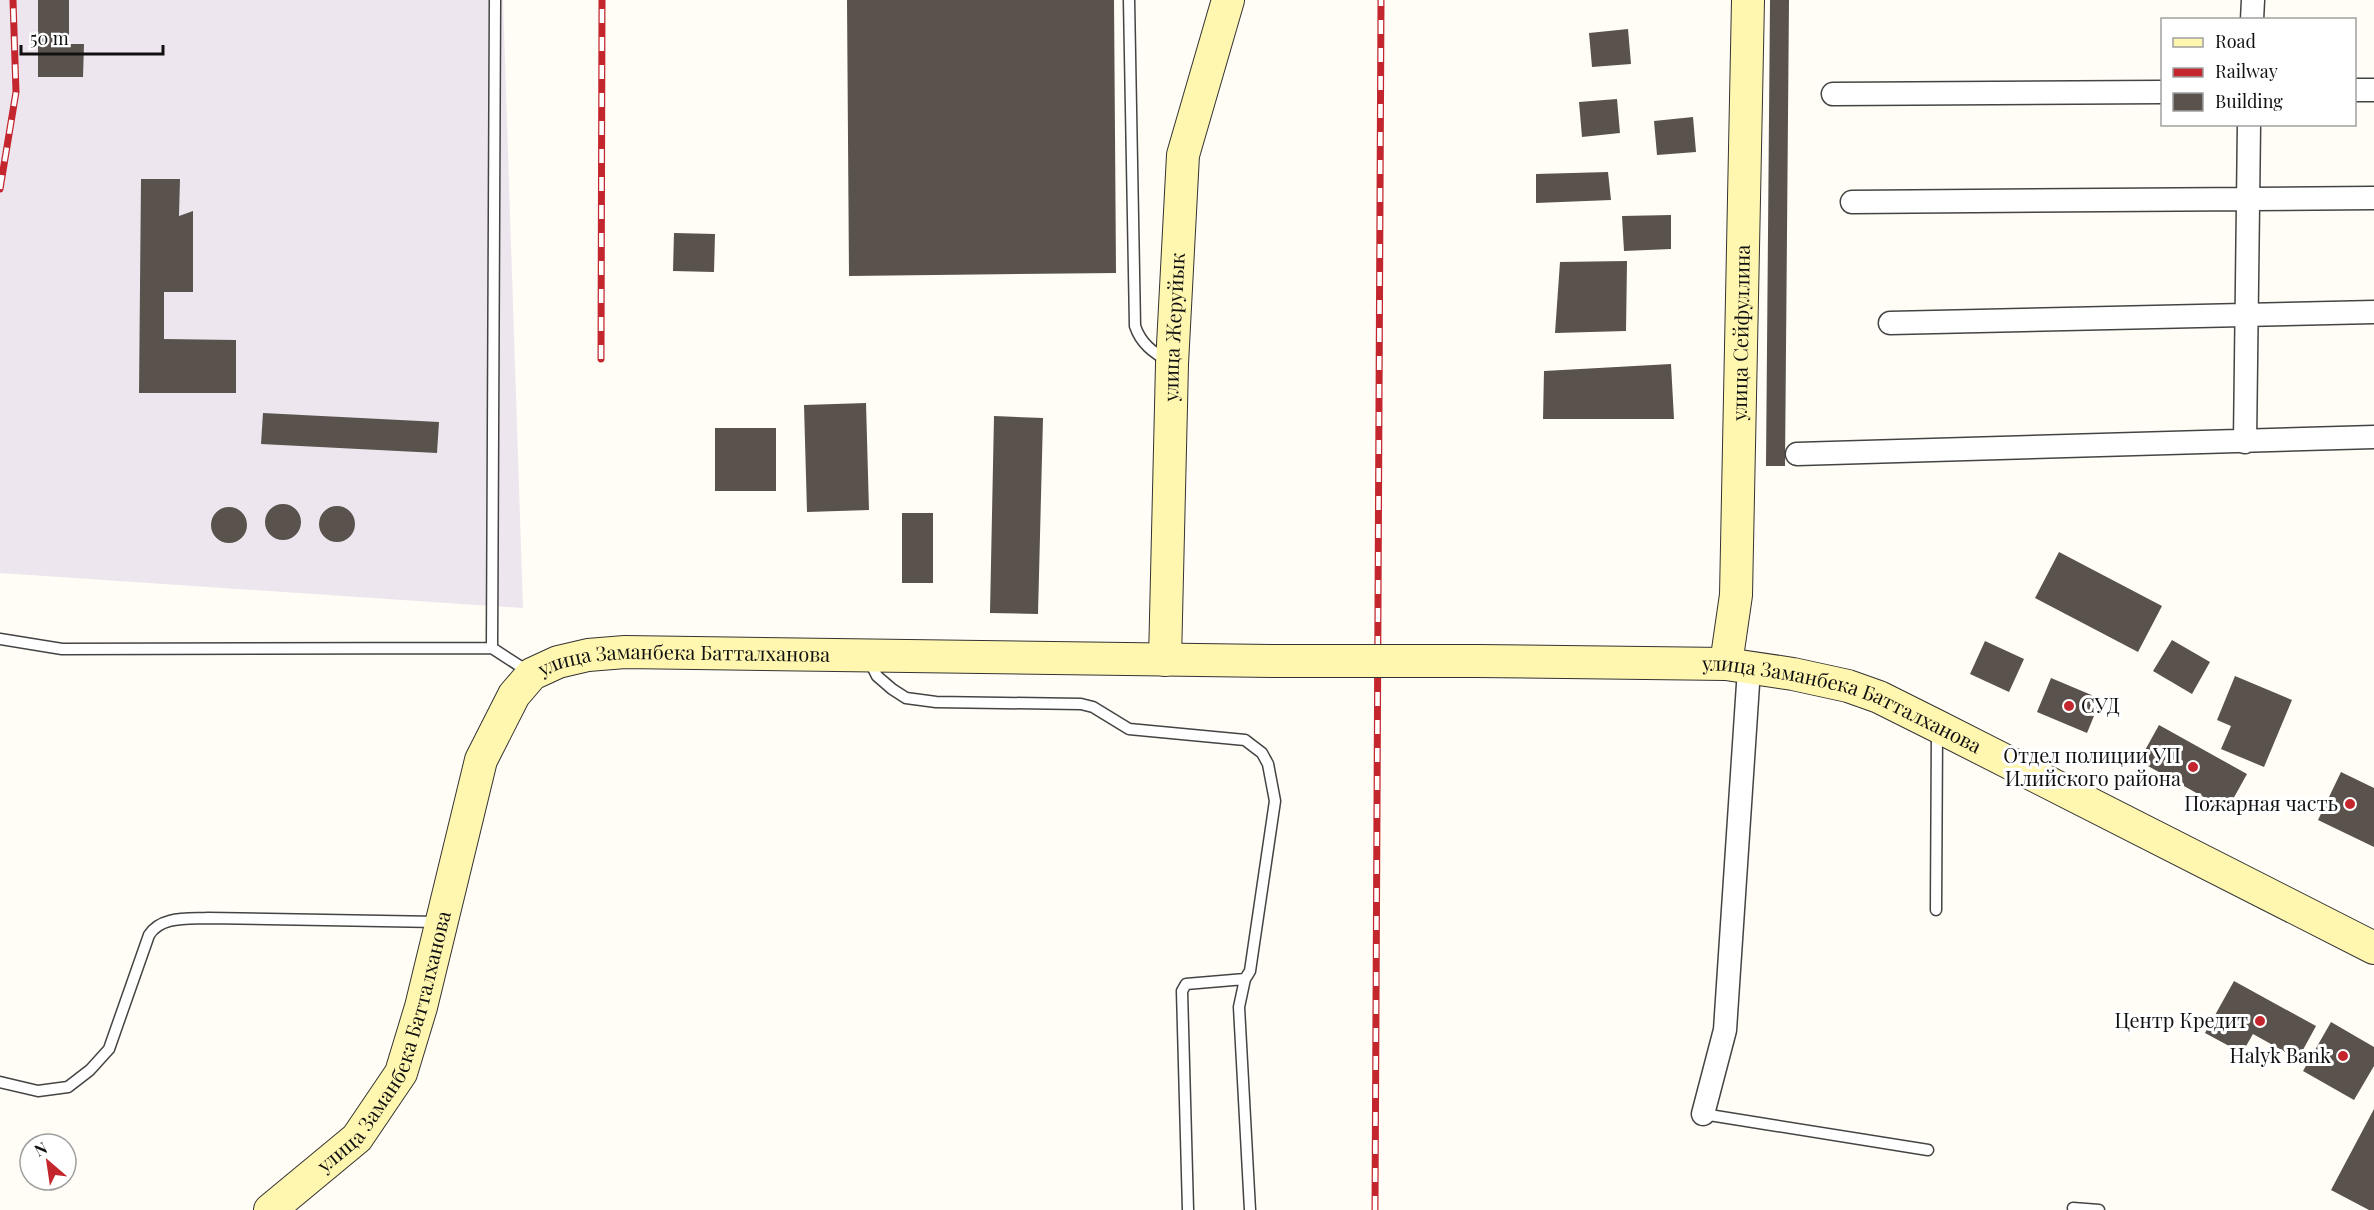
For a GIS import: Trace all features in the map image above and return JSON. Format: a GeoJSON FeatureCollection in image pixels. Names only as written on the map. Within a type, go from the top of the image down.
{"type":"FeatureCollection","features":[{"type":"Feature","properties":{"kind":"main road","name":"улица Жеруйык"},"geometry":{"type":"LineString","coordinates":[[1165,660],[1172,364],[1183,154],[1228,0]]}},
{"type":"Feature","properties":{"kind":"main road","name":"улица Сейфуллина"},"geometry":{"type":"LineString","coordinates":[[1738,667],[1736,595],[1748,0]]}},
{"type":"Feature","properties":{"kind":"main road","name":"улица Заманбека Батталханова"},"geometry":{"type":"LineString","coordinates":[[270,1210],[357,1138],[401,1073],[421,1007],[481,760],[514,695],[532,674],[558,662],[588,655],[625,652],[1273,662],[1477,661],[1738,667],[1793,674],[1848,686],[1880,697],[2374,948]]}},
{"type":"Feature","properties":{"kind":"street"},"geometry":{"type":"LineString","coordinates":[[2252,18],[2253,0]]}},
{"type":"Feature","properties":{"kind":"street"},"geometry":{"type":"LineString","coordinates":[[2356,90],[2374,90]]}},
{"type":"Feature","properties":{"kind":"street"},"geometry":{"type":"LineString","coordinates":[[1833,94],[2161,92]]}},
{"type":"Feature","properties":{"kind":"street"},"geometry":{"type":"LineString","coordinates":[[2245,442],[2248,126]]}},
{"type":"Feature","properties":{"kind":"street"},"geometry":{"type":"LineString","coordinates":[[1852,202],[2374,198]]}},
{"type":"Feature","properties":{"kind":"street"},"geometry":{"type":"LineString","coordinates":[[1890,323],[2374,312]]}},
{"type":"Feature","properties":{"kind":"street"},"geometry":{"type":"LineString","coordinates":[[1797,454],[2374,437]]}},
{"type":"Feature","properties":{"kind":"street"},"geometry":{"type":"LineString","coordinates":[[1703,1114],[1725,1030],[1738,667]]}},
{"type":"Feature","properties":{"kind":"lane"},"geometry":{"type":"LineString","coordinates":[[492,648],[495,0]]}},
{"type":"Feature","properties":{"kind":"lane"},"geometry":{"type":"LineString","coordinates":[[1129,0],[1135,326],[1139,339],[1151,351],[1172,364]]}},
{"type":"Feature","properties":{"kind":"lane"},"geometry":{"type":"LineString","coordinates":[[0,639],[62,649],[492,648],[532,674]]}},
{"type":"Feature","properties":{"kind":"lane"},"geometry":{"type":"LineString","coordinates":[[867,655],[877,676],[906,698],[936,702],[1081,704],[1093,707],[1129,729],[1245,740],[1254,745],[1269,764],[1275,801],[1250,971],[1245,979],[1239,1007],[1250,1210]]}},
{"type":"Feature","properties":{"kind":"lane"},"geometry":{"type":"LineString","coordinates":[[1936,910],[1937,726]]}},
{"type":"Feature","properties":{"kind":"lane"},"geometry":{"type":"LineString","coordinates":[[0,1082],[38,1090],[68,1087],[90,1070],[109,1048],[149,936],[154,927],[163,923],[180,919],[208,918],[441,922]]}},
{"type":"Feature","properties":{"kind":"lane"},"geometry":{"type":"LineString","coordinates":[[1188,1210],[1182,991],[1186,984],[1245,979]]}},
{"type":"Feature","properties":{"kind":"lane"},"geometry":{"type":"LineString","coordinates":[[1703,1114],[1928,1150]]}},
{"type":"Feature","properties":{"kind":"lane"},"geometry":{"type":"LineString","coordinates":[[2073,1208],[2098,1210]]}},
{"type":"Feature","properties":{"kind":"shaded area"},"geometry":{"type":"Polygon","coordinates":[[[0,0],[503,0],[523,608],[0,573],[0,0]]]}},
{"type":"Feature","properties":{"kind":"building"},"geometry":{"type":"Polygon","coordinates":[[[38,0],[69,0],[69,44],[84,44],[83,77],[38,77],[38,0]]]}},
{"type":"Feature","properties":{"kind":"building"},"geometry":{"type":"Polygon","coordinates":[[[847,0],[1114,0],[1116,273],[849,276],[847,0]]]}},
{"type":"Feature","properties":{"kind":"building"},"geometry":{"type":"Polygon","coordinates":[[[1770,0],[1789,0],[1785,466],[1766,466],[1770,0]]]}},
{"type":"Feature","properties":{"kind":"building"},"geometry":{"type":"Polygon","coordinates":[[[1628,29],[1631,64],[1592,67],[1589,33],[1628,29]]]}},
{"type":"Feature","properties":{"kind":"building"},"geometry":{"type":"Polygon","coordinates":[[[1617,99],[1620,133],[1582,137],[1579,102],[1617,99]]]}},
{"type":"Feature","properties":{"kind":"building"},"geometry":{"type":"Polygon","coordinates":[[[1693,117],[1696,152],[1657,155],[1654,121],[1693,117]]]}},
{"type":"Feature","properties":{"kind":"building"},"geometry":{"type":"Polygon","coordinates":[[[1608,172],[1611,200],[1536,203],[1536,174],[1608,172]]]}},
{"type":"Feature","properties":{"kind":"building"},"geometry":{"type":"Polygon","coordinates":[[[141,179],[180,179],[179,216],[193,211],[193,292],[164,292],[164,339],[236,340],[236,393],[139,393],[141,179]]]}},
{"type":"Feature","properties":{"kind":"building"},"geometry":{"type":"Polygon","coordinates":[[[1671,215],[1671,249],[1624,251],[1622,216],[1671,215]]]}},
{"type":"Feature","properties":{"kind":"building"},"geometry":{"type":"Polygon","coordinates":[[[674,233],[715,234],[714,272],[673,271],[674,233]]]}},
{"type":"Feature","properties":{"kind":"building"},"geometry":{"type":"Polygon","coordinates":[[[1627,261],[1626,331],[1555,333],[1560,262],[1627,261]]]}},
{"type":"Feature","properties":{"kind":"building"},"geometry":{"type":"Polygon","coordinates":[[[1671,364],[1674,419],[1543,419],[1544,371],[1671,364]]]}},
{"type":"Feature","properties":{"kind":"building"},"geometry":{"type":"Polygon","coordinates":[[[866,403],[869,510],[807,512],[804,405],[866,403]]]}},
{"type":"Feature","properties":{"kind":"building"},"geometry":{"type":"Polygon","coordinates":[[[263,413],[439,422],[437,453],[261,444],[263,413]]]}},
{"type":"Feature","properties":{"kind":"building"},"geometry":{"type":"Polygon","coordinates":[[[994,416],[1043,418],[1038,614],[990,613],[994,416]]]}},
{"type":"Feature","properties":{"kind":"building"},"geometry":{"type":"Polygon","coordinates":[[[715,428],[776,428],[776,491],[715,491],[715,428]]]}},
{"type":"Feature","properties":{"kind":"building"},"geometry":{"type":"Polygon","coordinates":[[[283,504],[296,509],[301,522],[296,535],[283,540],[270,535],[265,522],[270,509],[283,504]]]}},
{"type":"Feature","properties":{"kind":"building"},"geometry":{"type":"Polygon","coordinates":[[[337,506],[350,511],[355,524],[350,537],[337,542],[324,537],[319,524],[324,511],[337,506]]]}},
{"type":"Feature","properties":{"kind":"building"},"geometry":{"type":"Polygon","coordinates":[[[229,507],[242,512],[247,525],[242,538],[229,543],[216,538],[211,525],[216,512],[229,507]]]}},
{"type":"Feature","properties":{"kind":"building"},"geometry":{"type":"Polygon","coordinates":[[[902,513],[933,513],[933,583],[902,583],[902,513]]]}},
{"type":"Feature","properties":{"kind":"building"},"geometry":{"type":"Polygon","coordinates":[[[2059,552],[2162,606],[2138,652],[2035,598],[2059,552]]]}},
{"type":"Feature","properties":{"kind":"building"},"geometry":{"type":"Polygon","coordinates":[[[2172,640],[2210,662],[2192,694],[2153,671],[2172,640]]]}},
{"type":"Feature","properties":{"kind":"building"},"geometry":{"type":"Polygon","coordinates":[[[1985,641],[2024,659],[2009,692],[1970,674],[1985,641]]]}},
{"type":"Feature","properties":{"kind":"building"},"geometry":{"type":"Polygon","coordinates":[[[2235,676],[2292,700],[2264,767],[2221,749],[2231,726],[2217,720],[2235,676]]]}},
{"type":"Feature","properties":{"kind":"building","name":"СУД"},"geometry":{"type":"Polygon","coordinates":[[[2051,678],[2101,699],[2087,733],[2037,712],[2051,678]]]}},
{"type":"Feature","properties":{"kind":"building","name":"Отдел полиции УП Илийского района"},"geometry":{"type":"Polygon","coordinates":[[[2159,725],[2247,774],[2227,810],[2139,761],[2159,725]]]}},
{"type":"Feature","properties":{"kind":"building","name":"Пожарная часть"},"geometry":{"type":"Polygon","coordinates":[[[2341,772],[2374,788],[2374,847],[2318,820],[2341,772]]]}},
{"type":"Feature","properties":{"kind":"building","name":"Центр Кредит"},"geometry":{"type":"Polygon","coordinates":[[[2234,981],[2316,1026],[2298,1059],[2253,1034],[2242,1053],[2205,1033],[2234,981]]]}},
{"type":"Feature","properties":{"kind":"building","name":"Halyk Bank"},"geometry":{"type":"Polygon","coordinates":[[[2331,1022],[2374,1047],[2374,1066],[2354,1100],[2303,1071],[2331,1022]]]}},
{"type":"Feature","properties":{"kind":"building"},"geometry":{"type":"Polygon","coordinates":[[[2374,1109],[2374,1210],[2369,1210],[2331,1190],[2374,1109]]]}},
{"type":"Feature","properties":{"kind":"railway"},"geometry":{"type":"LineString","coordinates":[[0,189],[16,92],[13,0]]}},
{"type":"Feature","properties":{"kind":"railway"},"geometry":{"type":"LineString","coordinates":[[601,359],[602,0]]}},
{"type":"Feature","properties":{"kind":"railway"},"geometry":{"type":"LineString","coordinates":[[1375,1210],[1381,0]]}},
{"type":"Feature","properties":{"kind":"place","name":"СУД"},"geometry":{"type":"Point","coordinates":[2069,706]}},
{"type":"Feature","properties":{"kind":"place","name":"Отдел полиции УП Илийского района"},"geometry":{"type":"Point","coordinates":[2193,767]}},
{"type":"Feature","properties":{"kind":"place","name":"Пожарная часть"},"geometry":{"type":"Point","coordinates":[2350,804]}},
{"type":"Feature","properties":{"kind":"place","name":"Центр Кредит"},"geometry":{"type":"Point","coordinates":[2260,1021]}},
{"type":"Feature","properties":{"kind":"place","name":"Halyk Bank"},"geometry":{"type":"Point","coordinates":[2343,1056]}}]}
